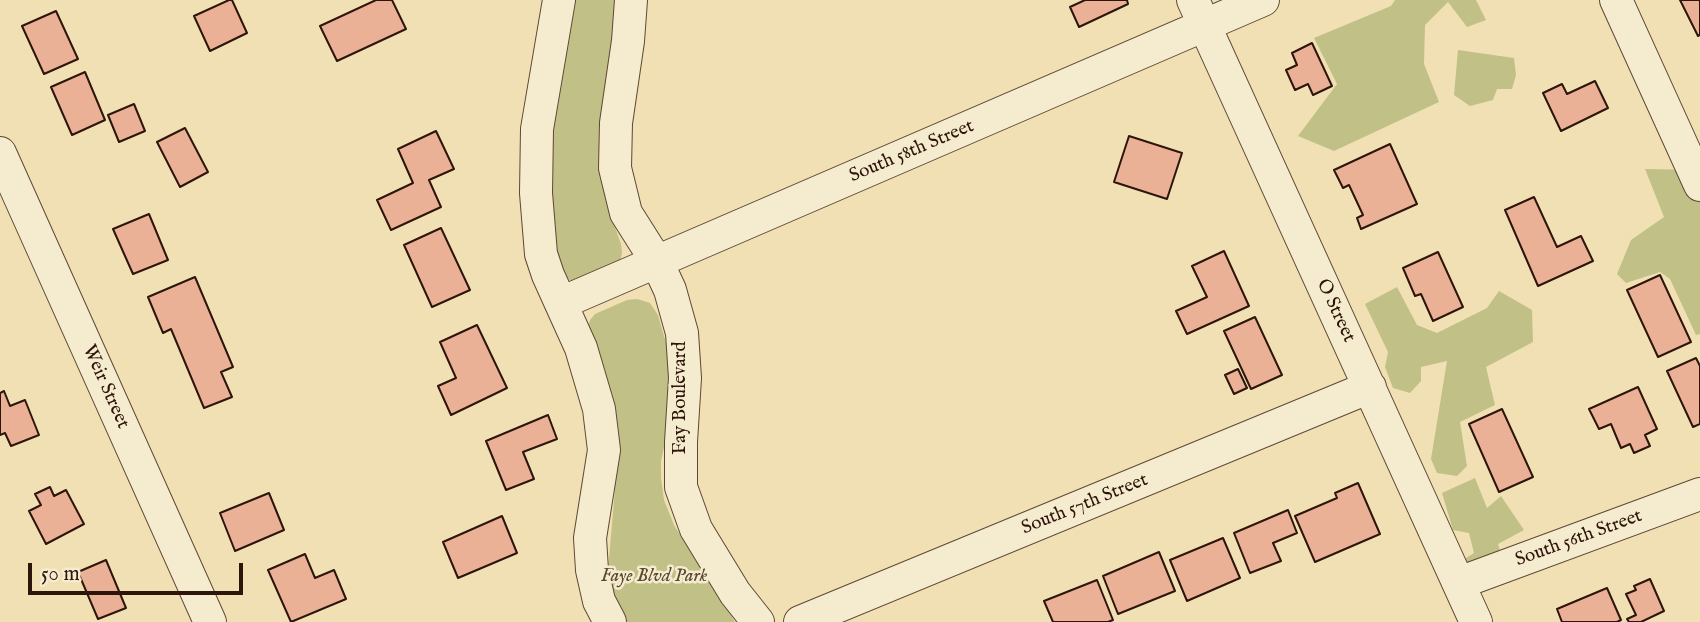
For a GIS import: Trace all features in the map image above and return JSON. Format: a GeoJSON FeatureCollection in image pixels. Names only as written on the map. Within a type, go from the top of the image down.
{"type":"FeatureCollection","features":[{"type":"Feature","properties":{"kind":"street"},"geometry":{"type":"LineString","coordinates":[[559,0],[537,129],[536,193],[541,254],[581,348],[598,410],[604,450],[590,538],[592,570],[599,601],[610,622]]}},
{"type":"Feature","properties":{"kind":"street","name":"Fay Boulevard"},"geometry":{"type":"LineString","coordinates":[[631,0],[616,123],[615,168],[626,213],[657,262],[670,290],[682,334],[685,378],[681,487],[696,528],[735,593],[758,622]]}},
{"type":"Feature","properties":{"kind":"street","name":"South 58th Street"},"geometry":{"type":"LineString","coordinates":[[561,303],[657,262],[1199,13],[1263,0]]}},
{"type":"Feature","properties":{"kind":"street"},"geometry":{"type":"LineString","coordinates":[[1616,0],[1700,185]]}},
{"type":"Feature","properties":{"kind":"street","name":"O Street"},"geometry":{"type":"LineString","coordinates":[[1199,13],[1476,622]]}},
{"type":"Feature","properties":{"kind":"street","name":"Weir Street"},"geometry":{"type":"LineString","coordinates":[[0,153],[210,622]]}},
{"type":"Feature","properties":{"kind":"street","name":"South 57th Street"},"geometry":{"type":"LineString","coordinates":[[800,622],[1370,387]]}},
{"type":"Feature","properties":{"kind":"street","name":"South 56th Street"},"geometry":{"type":"LineString","coordinates":[[1459,583],[1700,494]]}},
{"type":"Feature","properties":{"kind":"green space"},"geometry":{"type":"Polygon","coordinates":[[[569,0],[620,0],[612,219],[622,253],[620,262],[580,283],[571,281],[560,267],[549,215],[549,134],[569,0]]]}},
{"type":"Feature","properties":{"kind":"green space"},"geometry":{"type":"Polygon","coordinates":[[[1395,0],[1476,0],[1486,20],[1467,27],[1448,2],[1425,25],[1424,64],[1439,102],[1334,151],[1298,136],[1337,84],[1314,38],[1391,6],[1395,0]]]}},
{"type":"Feature","properties":{"kind":"green space"},"geometry":{"type":"Polygon","coordinates":[[[1458,50],[1514,58],[1516,75],[1512,89],[1497,89],[1493,100],[1470,106],[1454,95],[1458,50]]]}},
{"type":"Feature","properties":{"kind":"green space"},"geometry":{"type":"Polygon","coordinates":[[[1645,169],[1700,170],[1700,334],[1696,335],[1670,279],[1660,272],[1626,283],[1617,274],[1631,240],[1664,217],[1645,169]]]}},
{"type":"Feature","properties":{"kind":"green space"},"geometry":{"type":"Polygon","coordinates":[[[1397,287],[1417,325],[1437,333],[1487,308],[1499,291],[1532,310],[1533,342],[1486,367],[1495,405],[1460,422],[1467,466],[1457,476],[1437,473],[1431,459],[1447,361],[1421,367],[1421,381],[1410,393],[1393,388],[1385,367],[1388,352],[1365,304],[1397,287]]]}},
{"type":"Feature","properties":{"kind":"green space","name":"Faye Blvd Park"},"geometry":{"type":"Polygon","coordinates":[[[637,299],[650,303],[658,315],[668,350],[671,416],[661,461],[664,500],[674,525],[735,622],[618,622],[608,570],[615,489],[615,450],[586,335],[590,320],[595,314],[627,300],[637,299]]]}},
{"type":"Feature","properties":{"kind":"green space"},"geometry":{"type":"Polygon","coordinates":[[[1475,478],[1487,508],[1501,496],[1524,530],[1498,544],[1503,560],[1474,573],[1460,562],[1474,553],[1469,533],[1453,530],[1442,493],[1475,478]]]}},
{"type":"Feature","properties":{"kind":"building"},"geometry":{"type":"Polygon","coordinates":[[[232,0],[247,33],[210,51],[194,16],[232,0]]]}},
{"type":"Feature","properties":{"kind":"building"},"geometry":{"type":"Polygon","coordinates":[[[376,0],[392,0],[406,29],[337,61],[320,26],[376,0]]]}},
{"type":"Feature","properties":{"kind":"building"},"geometry":{"type":"Polygon","coordinates":[[[1085,0],[1127,0],[1128,4],[1079,27],[1070,7],[1085,0]]]}},
{"type":"Feature","properties":{"kind":"building"},"geometry":{"type":"Polygon","coordinates":[[[1680,0],[1700,0],[1700,35],[1698,36],[1680,0]]]}},
{"type":"Feature","properties":{"kind":"building"},"geometry":{"type":"Polygon","coordinates":[[[56,11],[78,59],[44,74],[22,26],[56,11]]]}},
{"type":"Feature","properties":{"kind":"building"},"geometry":{"type":"Polygon","coordinates":[[[1312,43],[1332,86],[1313,95],[1308,84],[1295,90],[1286,70],[1297,65],[1292,53],[1312,43]]]}},
{"type":"Feature","properties":{"kind":"building"},"geometry":{"type":"Polygon","coordinates":[[[85,72],[105,120],[72,135],[51,87],[85,72]]]}},
{"type":"Feature","properties":{"kind":"building"},"geometry":{"type":"Polygon","coordinates":[[[1595,81],[1608,108],[1561,131],[1543,93],[1562,84],[1567,94],[1595,81]]]}},
{"type":"Feature","properties":{"kind":"building"},"geometry":{"type":"Polygon","coordinates":[[[134,104],[145,131],[119,142],[108,115],[134,104]]]}},
{"type":"Feature","properties":{"kind":"building"},"geometry":{"type":"Polygon","coordinates":[[[185,128],[208,172],[180,187],[157,142],[185,128]]]}},
{"type":"Feature","properties":{"kind":"building"},"geometry":{"type":"Polygon","coordinates":[[[436,131],[454,169],[429,180],[441,207],[391,230],[377,200],[413,183],[398,149],[436,131]]]}},
{"type":"Feature","properties":{"kind":"building"},"geometry":{"type":"Polygon","coordinates":[[[1129,136],[1182,153],[1167,199],[1114,182],[1129,136]]]}},
{"type":"Feature","properties":{"kind":"building"},"geometry":{"type":"Polygon","coordinates":[[[1390,144],[1417,204],[1361,229],[1357,218],[1363,215],[1349,185],[1343,188],[1334,170],[1390,144]]]}},
{"type":"Feature","properties":{"kind":"building"},"geometry":{"type":"Polygon","coordinates":[[[1534,197],[1557,247],[1581,236],[1593,261],[1538,286],[1505,210],[1534,197]]]}},
{"type":"Feature","properties":{"kind":"building"},"geometry":{"type":"Polygon","coordinates":[[[149,214],[168,260],[133,274],[113,229],[149,214]]]}},
{"type":"Feature","properties":{"kind":"building"},"geometry":{"type":"Polygon","coordinates":[[[441,228],[470,290],[432,307],[404,245],[441,228]]]}},
{"type":"Feature","properties":{"kind":"building"},"geometry":{"type":"Polygon","coordinates":[[[1224,251],[1249,306],[1187,334],[1176,311],[1207,297],[1192,266],[1224,251]]]}},
{"type":"Feature","properties":{"kind":"building"},"geometry":{"type":"Polygon","coordinates":[[[1438,252],[1463,307],[1433,321],[1421,294],[1415,296],[1403,268],[1438,252]]]}},
{"type":"Feature","properties":{"kind":"building"},"geometry":{"type":"Polygon","coordinates":[[[1660,275],[1691,342],[1658,357],[1627,290],[1660,275]]]}},
{"type":"Feature","properties":{"kind":"building"},"geometry":{"type":"Polygon","coordinates":[[[195,277],[233,367],[221,372],[232,397],[204,408],[171,329],[163,333],[148,297],[195,277]]]}},
{"type":"Feature","properties":{"kind":"building"},"geometry":{"type":"Polygon","coordinates":[[[1255,317],[1282,375],[1251,389],[1224,331],[1255,317]]]}},
{"type":"Feature","properties":{"kind":"building"},"geometry":{"type":"Polygon","coordinates":[[[477,325],[507,388],[451,415],[438,386],[456,378],[440,342],[477,325]]]}},
{"type":"Feature","properties":{"kind":"building"},"geometry":{"type":"Polygon","coordinates":[[[1696,358],[1700,366],[1700,424],[1693,427],[1667,371],[1696,358]]]}},
{"type":"Feature","properties":{"kind":"building"},"geometry":{"type":"Polygon","coordinates":[[[1238,369],[1247,388],[1234,394],[1225,375],[1238,369]]]}},
{"type":"Feature","properties":{"kind":"building"},"geometry":{"type":"Polygon","coordinates":[[[1638,387],[1657,429],[1645,435],[1650,446],[1634,453],[1630,444],[1621,448],[1611,424],[1599,429],[1589,409],[1638,387]]]}},
{"type":"Feature","properties":{"kind":"building"},"geometry":{"type":"Polygon","coordinates":[[[4,391],[10,406],[25,400],[39,435],[11,446],[5,433],[0,435],[0,393],[4,391]]]}},
{"type":"Feature","properties":{"kind":"building"},"geometry":{"type":"Polygon","coordinates":[[[1502,409],[1533,477],[1499,492],[1469,424],[1502,409]]]}},
{"type":"Feature","properties":{"kind":"building"},"geometry":{"type":"Polygon","coordinates":[[[548,415],[557,439],[523,452],[534,479],[506,490],[486,441],[548,415]]]}},
{"type":"Feature","properties":{"kind":"building"},"geometry":{"type":"Polygon","coordinates":[[[1358,483],[1380,534],[1315,562],[1295,516],[1337,498],[1335,493],[1358,483]]]}},
{"type":"Feature","properties":{"kind":"building"},"geometry":{"type":"Polygon","coordinates":[[[50,487],[54,496],[66,490],[84,524],[46,544],[29,511],[41,505],[35,494],[50,487]]]}},
{"type":"Feature","properties":{"kind":"building"},"geometry":{"type":"Polygon","coordinates":[[[269,493],[284,530],[235,551],[220,513],[269,493]]]}},
{"type":"Feature","properties":{"kind":"building"},"geometry":{"type":"Polygon","coordinates":[[[1288,510],[1297,533],[1273,543],[1281,561],[1250,573],[1234,533],[1288,510]]]}},
{"type":"Feature","properties":{"kind":"building"},"geometry":{"type":"Polygon","coordinates":[[[502,516],[517,553],[458,578],[443,542],[502,516]]]}},
{"type":"Feature","properties":{"kind":"building"},"geometry":{"type":"Polygon","coordinates":[[[1223,538],[1240,578],[1187,601],[1170,560],[1223,538]]]}},
{"type":"Feature","properties":{"kind":"building"},"geometry":{"type":"Polygon","coordinates":[[[1159,552],[1175,591],[1118,614],[1103,576],[1159,552]]]}},
{"type":"Feature","properties":{"kind":"building"},"geometry":{"type":"Polygon","coordinates":[[[305,554],[315,578],[334,570],[346,599],[291,622],[268,570],[305,554]]]}},
{"type":"Feature","properties":{"kind":"building"},"geometry":{"type":"Polygon","coordinates":[[[106,560],[126,608],[98,619],[78,572],[106,560]]]}},
{"type":"Feature","properties":{"kind":"building"},"geometry":{"type":"Polygon","coordinates":[[[1650,579],[1664,611],[1641,622],[1629,622],[1627,619],[1636,615],[1626,594],[1636,590],[1634,586],[1650,579]]]}},
{"type":"Feature","properties":{"kind":"building"},"geometry":{"type":"Polygon","coordinates":[[[1097,580],[1113,620],[1053,622],[1044,601],[1097,580]]]}},
{"type":"Feature","properties":{"kind":"building"},"geometry":{"type":"Polygon","coordinates":[[[1607,588],[1621,620],[1562,622],[1557,609],[1607,588]]]}}]}
